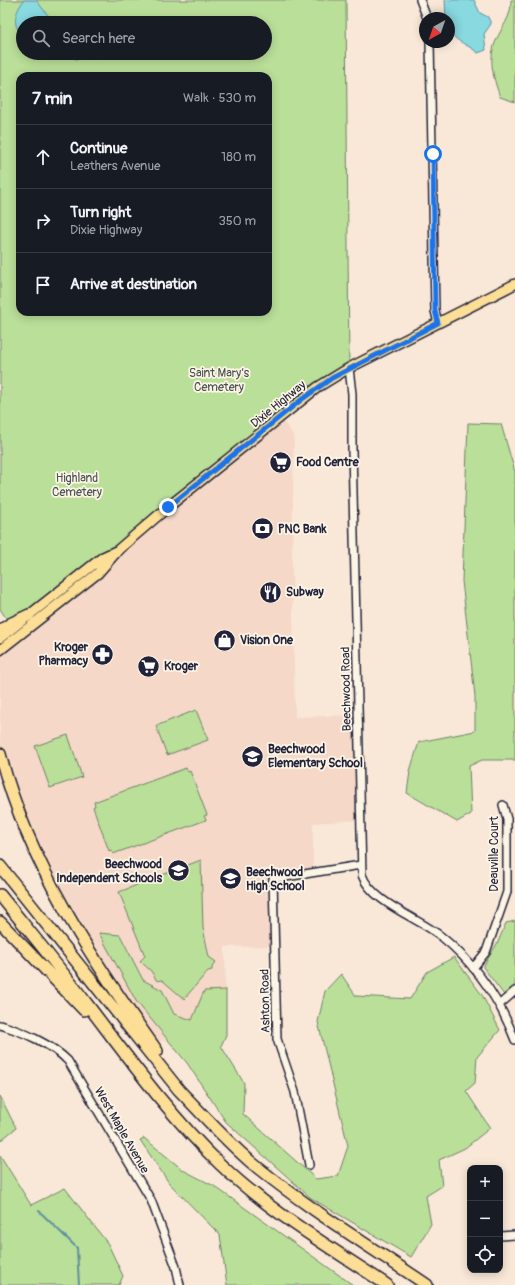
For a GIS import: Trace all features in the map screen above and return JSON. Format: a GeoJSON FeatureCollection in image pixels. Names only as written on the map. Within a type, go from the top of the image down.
{"type":"FeatureCollection","features":[{"type":"Feature","properties":{"kind":"highway"},"geometry":{"type":"LineString","coordinates":[[0,631],[10,624],[29,615]]}},
{"type":"Feature","properties":{"kind":"highway"},"geometry":{"type":"LineString","coordinates":[[0,754],[17,810],[41,868],[62,907],[86,946],[151,1042],[209,1123]]}},
{"type":"Feature","properties":{"kind":"highway"},"geometry":{"type":"LineString","coordinates":[[0,866],[179,1090],[209,1123],[251,1162],[288,1192],[427,1285]]}},
{"type":"Feature","properties":{"kind":"highway"},"geometry":{"type":"LineString","coordinates":[[0,895],[58,966],[117,1044],[183,1126],[221,1165],[256,1195],[297,1226],[387,1285]]}},
{"type":"Feature","properties":{"kind":"highway"},"geometry":{"type":"LineString","coordinates":[[0,922],[117,1044]]}},
{"type":"Feature","properties":{"kind":"main road","name":"Dixie Highway"},"geometry":{"type":"LineString","coordinates":[[0,650],[98,573],[119,549],[301,400],[332,378],[438,323],[515,286]]}},
{"type":"Feature","properties":{"kind":"main road","name":"Dixie Highway"},"geometry":{"type":"LineString","coordinates":[[0,638],[103,557],[119,549]]}},
{"type":"Feature","properties":{"kind":"street"},"geometry":{"type":"LineString","coordinates":[[420,0],[425,12]]}},
{"type":"Feature","properties":{"kind":"street"},"geometry":{"type":"LineString","coordinates":[[430,48],[435,304],[438,323]]}},
{"type":"Feature","properties":{"kind":"street","name":"Beechwood Road"},"geometry":{"type":"LineString","coordinates":[[349,368],[352,394],[352,452],[362,875],[369,890],[441,936],[473,968],[499,1005],[515,1040]]}},
{"type":"Feature","properties":{"kind":"street","name":"Deauville Court"},"geometry":{"type":"LineString","coordinates":[[473,968],[486,952],[507,892],[507,819],[502,806]]}},
{"type":"Feature","properties":{"kind":"street","name":"Ashton Road"},"geometry":{"type":"LineString","coordinates":[[309,1165],[295,1092],[277,1039],[273,879],[361,865]]}},
{"type":"Feature","properties":{"kind":"street"},"geometry":{"type":"LineString","coordinates":[[499,1005],[515,991]]}},
{"type":"Feature","properties":{"kind":"street","name":"West Maple Avenue"},"geometry":{"type":"LineString","coordinates":[[0,1025],[49,1046],[61,1053],[68,1061],[151,1200],[176,1267],[180,1285]]}},
{"type":"Feature","properties":{"kind":"street"},"geometry":{"type":"LineString","coordinates":[[503,1236],[515,1235]]}},
{"type":"Feature","properties":{"kind":"shaded area"},"geometry":{"type":"Polygon","coordinates":[[[280,417],[294,436],[292,563],[295,717],[358,715],[360,820],[313,823],[313,873],[273,879],[275,946],[225,947],[226,1035],[151,1042],[62,907],[0,754],[0,638],[280,417]]]}},
{"type":"Feature","properties":{"kind":"green space"},"geometry":{"type":"Polygon","coordinates":[[[0,0],[346,0],[349,368],[332,378],[119,549],[10,624],[0,609],[0,0]]]}},
{"type":"Feature","properties":{"kind":"green space"},"geometry":{"type":"Polygon","coordinates":[[[511,0],[515,0],[515,102],[500,97],[492,64],[495,43],[510,12],[511,0]]]}},
{"type":"Feature","properties":{"kind":"green space"},"geometry":{"type":"Polygon","coordinates":[[[468,423],[501,424],[515,472],[515,760],[482,760],[469,766],[471,814],[457,822],[407,793],[410,771],[419,742],[475,731],[475,696],[462,581],[468,423]]]}},
{"type":"Feature","properties":{"kind":"green space"},"geometry":{"type":"Polygon","coordinates":[[[196,710],[208,740],[167,755],[156,726],[196,710]]]}},
{"type":"Feature","properties":{"kind":"green space"},"geometry":{"type":"Polygon","coordinates":[[[68,735],[82,777],[50,788],[35,746],[68,735]]]}},
{"type":"Feature","properties":{"kind":"green space"},"geometry":{"type":"Polygon","coordinates":[[[186,768],[188,772],[190,771],[207,815],[204,816],[206,820],[113,854],[111,850],[109,851],[93,807],[95,806],[94,802],[186,768]]]}},
{"type":"Feature","properties":{"kind":"green space"},"geometry":{"type":"Polygon","coordinates":[[[201,860],[203,928],[209,957],[216,962],[212,967],[212,970],[208,971],[184,999],[162,980],[157,981],[151,971],[140,961],[145,956],[119,892],[137,885],[136,883],[149,880],[201,860]]]}},
{"type":"Feature","properties":{"kind":"green space"},"geometry":{"type":"Polygon","coordinates":[[[515,921],[515,985],[504,995],[483,967],[498,942],[506,923],[515,921]]]}},
{"type":"Feature","properties":{"kind":"green space"},"geometry":{"type":"Polygon","coordinates":[[[99,933],[120,935],[143,980],[162,990],[174,1014],[192,1020],[204,991],[226,990],[226,1035],[221,1046],[244,1083],[243,1114],[316,1179],[338,1176],[348,1146],[318,1022],[325,991],[341,974],[356,996],[410,999],[427,972],[454,957],[482,995],[500,1030],[477,1057],[475,1083],[466,1091],[490,1128],[465,1148],[439,1160],[442,1186],[426,1196],[431,1224],[411,1257],[311,1198],[226,1122],[187,1063],[136,1001],[99,933]]]}},
{"type":"Feature","properties":{"kind":"green space"},"geometry":{"type":"Polygon","coordinates":[[[0,1096],[16,1128],[0,1141],[0,1096]]]}},
{"type":"Feature","properties":{"kind":"green space"},"geometry":{"type":"Polygon","coordinates":[[[144,1138],[183,1170],[214,1186],[353,1285],[227,1285],[220,1235],[169,1183],[140,1140],[144,1138]]]}},
{"type":"Feature","properties":{"kind":"green space"},"geometry":{"type":"Polygon","coordinates":[[[0,1155],[31,1205],[65,1188],[108,1244],[123,1276],[119,1285],[0,1285],[0,1155]]]}},
{"type":"Feature","properties":{"kind":"water"},"geometry":{"type":"Polygon","coordinates":[[[24,0],[36,0],[49,16],[16,16],[18,9],[24,0]]]}},
{"type":"Feature","properties":{"kind":"water"},"geometry":{"type":"Polygon","coordinates":[[[445,0],[474,0],[480,13],[488,17],[491,24],[484,34],[486,50],[478,53],[457,40],[455,37],[455,12],[446,12],[445,0]]]}},
{"type":"Feature","properties":{"kind":"waterway"},"geometry":{"type":"LineString","coordinates":[[39,1211],[77,1248],[79,1285]]}},
{"type":"Feature","properties":{"kind":"place","name":"Food Centre"},"geometry":{"type":"Point","coordinates":[281,462]}},
{"type":"Feature","properties":{"kind":"place","name":"PNC Bank"},"geometry":{"type":"Point","coordinates":[263,529]}},
{"type":"Feature","properties":{"kind":"place","name":"Subway"},"geometry":{"type":"Point","coordinates":[270,592]}},
{"type":"Feature","properties":{"kind":"place","name":"Vision One"},"geometry":{"type":"Point","coordinates":[224,640]}},
{"type":"Feature","properties":{"kind":"place","name":"Kroger Pharmacy"},"geometry":{"type":"Point","coordinates":[103,654]}},
{"type":"Feature","properties":{"kind":"place","name":"Kroger"},"geometry":{"type":"Point","coordinates":[148,666]}},
{"type":"Feature","properties":{"kind":"place","name":"Beechwood Elementary School"},"geometry":{"type":"Point","coordinates":[253,756]}},
{"type":"Feature","properties":{"kind":"place","name":"Beechwood Independent Schools"},"geometry":{"type":"Point","coordinates":[178,871]}},
{"type":"Feature","properties":{"kind":"place","name":"Beechwood High School"},"geometry":{"type":"Point","coordinates":[231,879]}},
{"type":"Feature","properties":{"kind":"route"},"geometry":{"type":"LineString","coordinates":[[168,507],[318,387],[349,368],[438,323],[435,311],[433,154]]}},
{"type":"Feature","properties":{"kind":"park label","name":"Saint Mary’s Cemetery"},"geometry":{"type":"Point","coordinates":[219,380]}},
{"type":"Feature","properties":{"kind":"park label","name":"Highland Cemetery"},"geometry":{"type":"Point","coordinates":[77,485]}}]}
